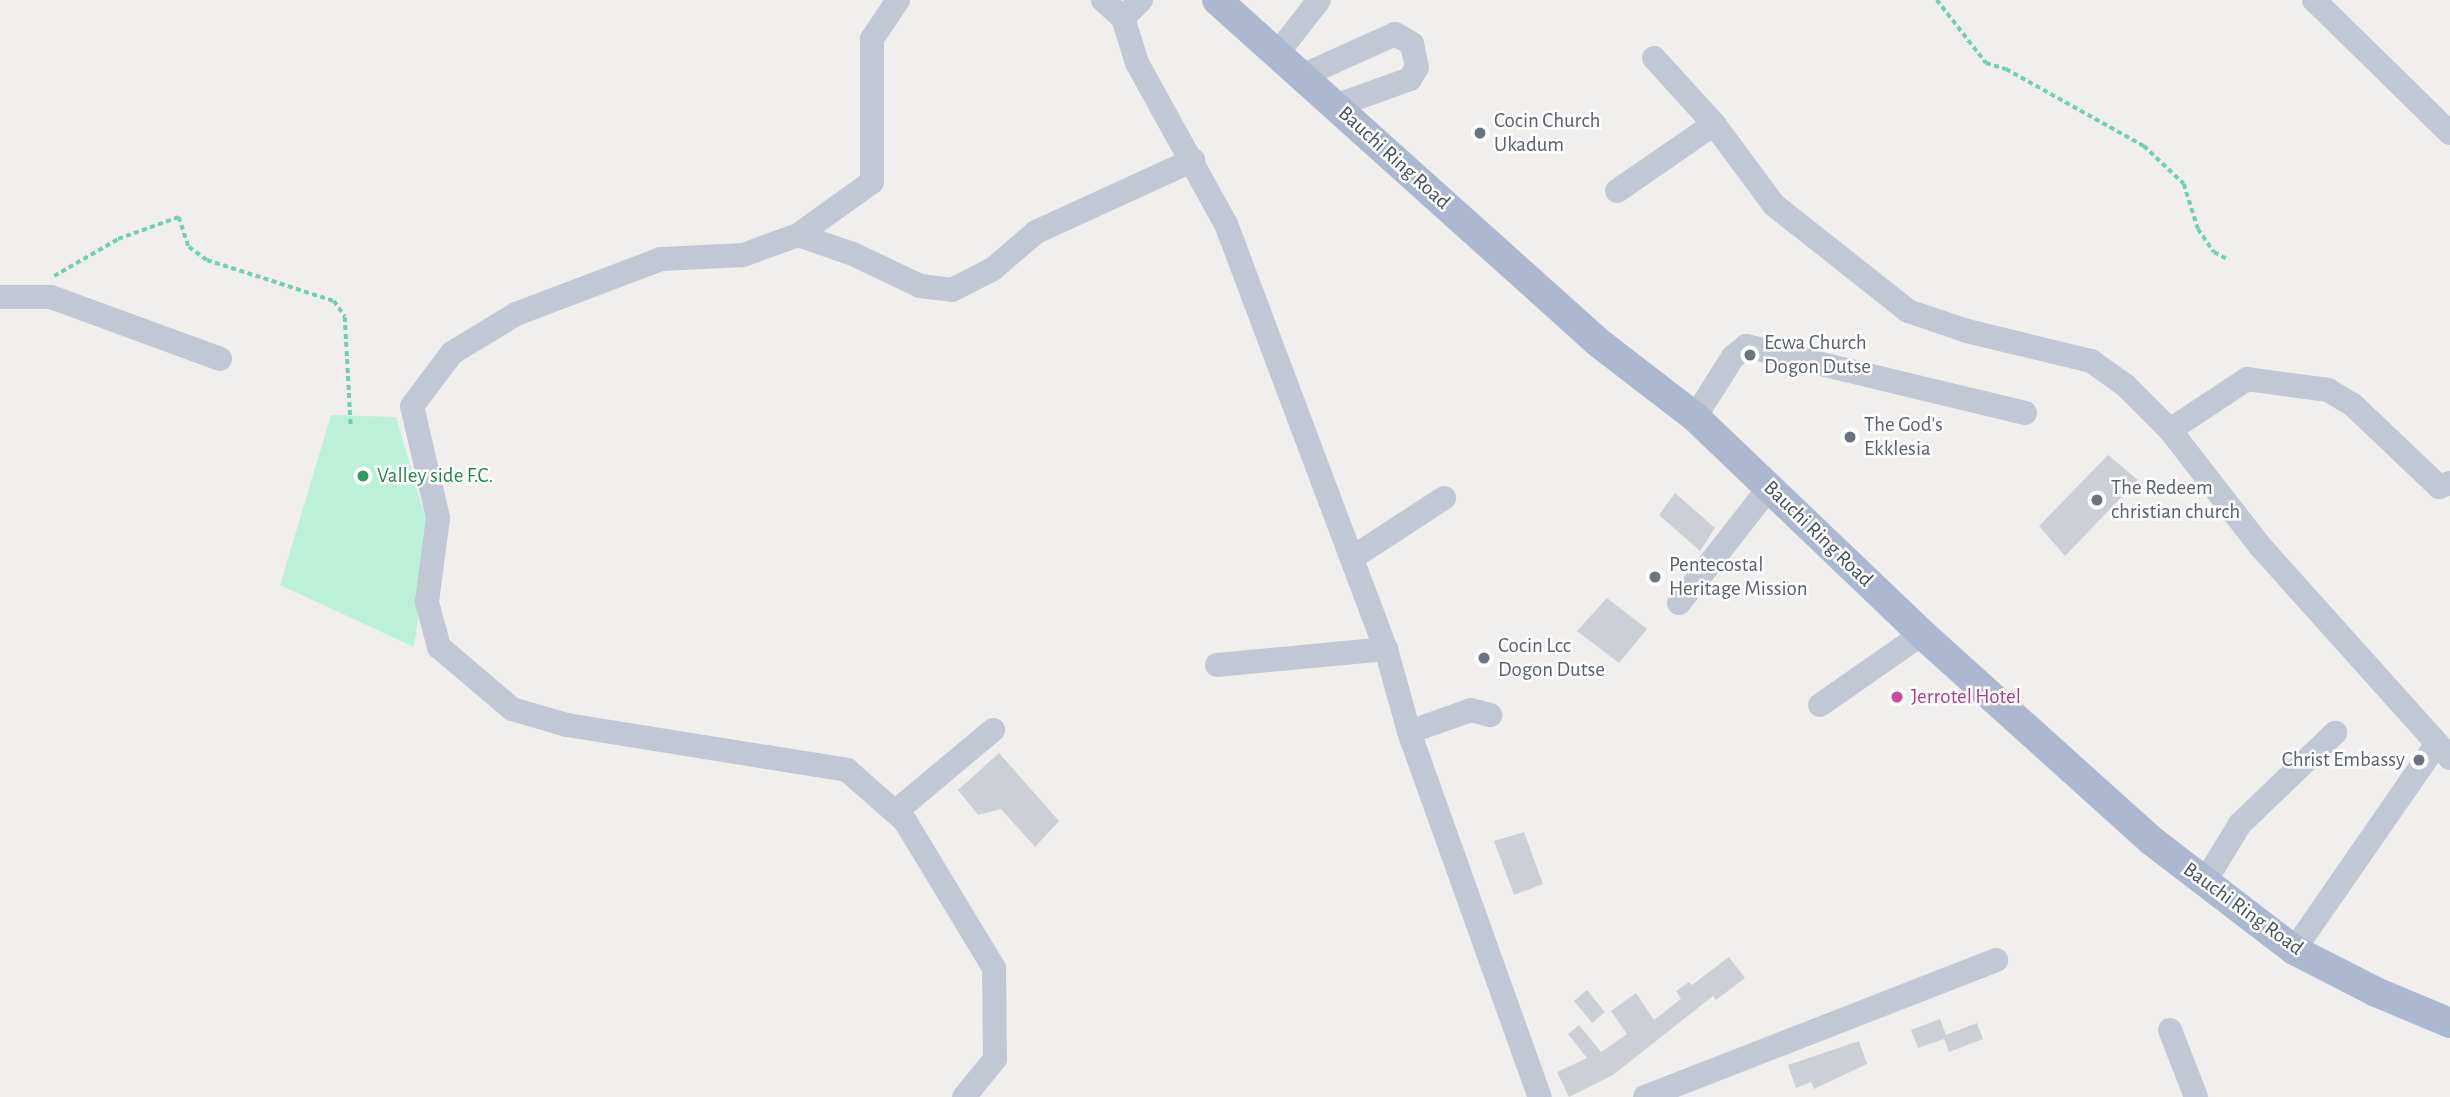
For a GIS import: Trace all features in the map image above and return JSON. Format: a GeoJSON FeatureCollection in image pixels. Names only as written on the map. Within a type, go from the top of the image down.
{"type":"FeatureCollection","features":[{"type":"Feature","properties":{"kind":"main road","name":"Bauchi Ring Road"},"geometry":{"type":"LineString","coordinates":[[1219,1],[1599,343],[1695,417],[1922,634],[2203,883],[2294,950],[2376,992],[2450,1023]]}},
{"type":"Feature","properties":{"kind":"street"},"geometry":{"type":"LineString","coordinates":[[898,0],[872,39],[872,182],[798,235],[743,256],[661,259],[516,314],[452,353],[412,406],[438,518],[427,602],[439,647],[512,709],[567,725],[847,770],[905,821],[994,968],[995,1059],[964,1097]]}},
{"type":"Feature","properties":{"kind":"street"},"geometry":{"type":"LineString","coordinates":[[1103,0],[1123,18],[1138,63],[1226,225],[1386,649],[1409,732],[1540,1097]]}},
{"type":"Feature","properties":{"kind":"street"},"geometry":{"type":"LineString","coordinates":[[1123,18],[1141,0]]}},
{"type":"Feature","properties":{"kind":"street"},"geometry":{"type":"LineString","coordinates":[[2314,0],[2450,133]]}},
{"type":"Feature","properties":{"kind":"street"},"geometry":{"type":"LineString","coordinates":[[1277,54],[1313,2]]}},
{"type":"Feature","properties":{"kind":"street"},"geometry":{"type":"LineString","coordinates":[[1302,76],[1395,34],[1412,44],[1417,67],[1410,79],[1335,106]]}},
{"type":"Feature","properties":{"kind":"street"},"geometry":{"type":"LineString","coordinates":[[1654,58],[1714,124],[1774,205],[1908,311],[1967,331],[2091,361],[2125,385],[2170,430],[2260,546],[2442,752],[2294,950]]}},
{"type":"Feature","properties":{"kind":"street"},"geometry":{"type":"LineString","coordinates":[[1617,191],[1714,124]]}},
{"type":"Feature","properties":{"kind":"street"},"geometry":{"type":"LineString","coordinates":[[798,235],[853,254],[920,286],[953,290],[993,269],[1036,232],[1193,160]]}},
{"type":"Feature","properties":{"kind":"street"},"geometry":{"type":"LineString","coordinates":[[0,297],[51,298],[220,359]]}},
{"type":"Feature","properties":{"kind":"street"},"geometry":{"type":"LineString","coordinates":[[1695,417],[1733,357],[1746,346],[2025,413]]}},
{"type":"Feature","properties":{"kind":"street"},"geometry":{"type":"LineString","coordinates":[[2170,430],[2247,379],[2328,390],[2353,405],[2439,487],[2450,483]]}},
{"type":"Feature","properties":{"kind":"street"},"geometry":{"type":"LineString","coordinates":[[1679,603],[1769,488]]}},
{"type":"Feature","properties":{"kind":"street"},"geometry":{"type":"LineString","coordinates":[[1353,558],[1444,498]]}},
{"type":"Feature","properties":{"kind":"street"},"geometry":{"type":"LineString","coordinates":[[1820,705],[1922,634]]}},
{"type":"Feature","properties":{"kind":"street"},"geometry":{"type":"LineString","coordinates":[[1217,665],[1386,649]]}},
{"type":"Feature","properties":{"kind":"street"},"geometry":{"type":"LineString","coordinates":[[1409,732],[1471,710],[1490,715]]}},
{"type":"Feature","properties":{"kind":"street"},"geometry":{"type":"LineString","coordinates":[[895,812],[993,730]]}},
{"type":"Feature","properties":{"kind":"street"},"geometry":{"type":"LineString","coordinates":[[2203,883],[2240,824],[2335,733]]}},
{"type":"Feature","properties":{"kind":"street"},"geometry":{"type":"LineString","coordinates":[[1645,1097],[1996,960]]}},
{"type":"Feature","properties":{"kind":"street"},"geometry":{"type":"LineString","coordinates":[[2170,1030],[2196,1097]]}},
{"type":"Feature","properties":{"kind":"path"},"geometry":{"type":"LineString","coordinates":[[1937,0],[1986,63],[2006,69],[2144,146],[2184,184],[2198,229],[2214,252],[2229,260]]}},
{"type":"Feature","properties":{"kind":"path"},"geometry":{"type":"LineString","coordinates":[[44,282],[118,239],[179,217],[189,247],[207,260],[334,301],[345,317],[351,427]]}},
{"type":"Feature","properties":{"kind":"green space","name":"Valley side F.C."},"geometry":{"type":"Polygon","coordinates":[[[331,415],[396,417],[430,534],[414,647],[280,585],[331,415]]]}},
{"type":"Feature","properties":{"kind":"building"},"geometry":{"type":"Polygon","coordinates":[[[2108,455],[2138,480],[2065,556],[2039,526],[2108,455]]]}},
{"type":"Feature","properties":{"kind":"building"},"geometry":{"type":"Polygon","coordinates":[[[1675,493],[1715,528],[1700,551],[1659,515],[1675,493]]]}},
{"type":"Feature","properties":{"kind":"building"},"geometry":{"type":"Polygon","coordinates":[[[1607,598],[1647,629],[1619,663],[1577,631],[1607,598]]]}},
{"type":"Feature","properties":{"kind":"building"},"geometry":{"type":"Polygon","coordinates":[[[999,753],[1059,821],[1035,847],[1001,809],[978,815],[958,790],[999,753]]]}},
{"type":"Feature","properties":{"kind":"building"},"geometry":{"type":"Polygon","coordinates":[[[1524,832],[1543,884],[1514,895],[1494,841],[1524,832]]]}},
{"type":"Feature","properties":{"kind":"building"},"geometry":{"type":"Polygon","coordinates":[[[1729,957],[1745,978],[1716,1000],[1713,996],[1613,1075],[1569,1097],[1557,1072],[1587,1058],[1568,1034],[1579,1025],[1601,1052],[1627,1034],[1611,1011],[1636,993],[1654,1020],[1681,999],[1676,991],[1689,982],[1692,985],[1729,957]]]}},
{"type":"Feature","properties":{"kind":"building"},"geometry":{"type":"Polygon","coordinates":[[[1587,990],[1605,1012],[1592,1023],[1574,1001],[1587,990]]]}},
{"type":"Feature","properties":{"kind":"building"},"geometry":{"type":"Polygon","coordinates":[[[1940,1019],[1946,1035],[1977,1023],[1983,1039],[1949,1052],[1944,1039],[1918,1048],[1911,1030],[1940,1019]]]}},
{"type":"Feature","properties":{"kind":"building"},"geometry":{"type":"Polygon","coordinates":[[[1859,1041],[1867,1064],[1814,1089],[1811,1082],[1796,1088],[1788,1065],[1859,1041]]]}},
{"type":"Feature","properties":{"kind":"place","name":"Cocin Church Ukadum"},"geometry":{"type":"Point","coordinates":[1480,133]}},
{"type":"Feature","properties":{"kind":"place","name":"Ecwa Church Dogon Dutse"},"geometry":{"type":"Point","coordinates":[1750,355]}},
{"type":"Feature","properties":{"kind":"place","name":"The God's Ekklesia"},"geometry":{"type":"Point","coordinates":[1850,437]}},
{"type":"Feature","properties":{"kind":"place","name":"Valley side F.C."},"geometry":{"type":"Point","coordinates":[363,476]}},
{"type":"Feature","properties":{"kind":"place","name":"The Redeem christian church"},"geometry":{"type":"Point","coordinates":[2097,500]}},
{"type":"Feature","properties":{"kind":"place","name":"Pentecostal Heritage Mission"},"geometry":{"type":"Point","coordinates":[1655,577]}},
{"type":"Feature","properties":{"kind":"place","name":"Cocin Lcc Dogon Dutse"},"geometry":{"type":"Point","coordinates":[1484,658]}},
{"type":"Feature","properties":{"kind":"place","name":"Jerrotel Hotel"},"geometry":{"type":"Point","coordinates":[1897,697]}},
{"type":"Feature","properties":{"kind":"place","name":"Christ Embassy"},"geometry":{"type":"Point","coordinates":[2419,760]}}]}
